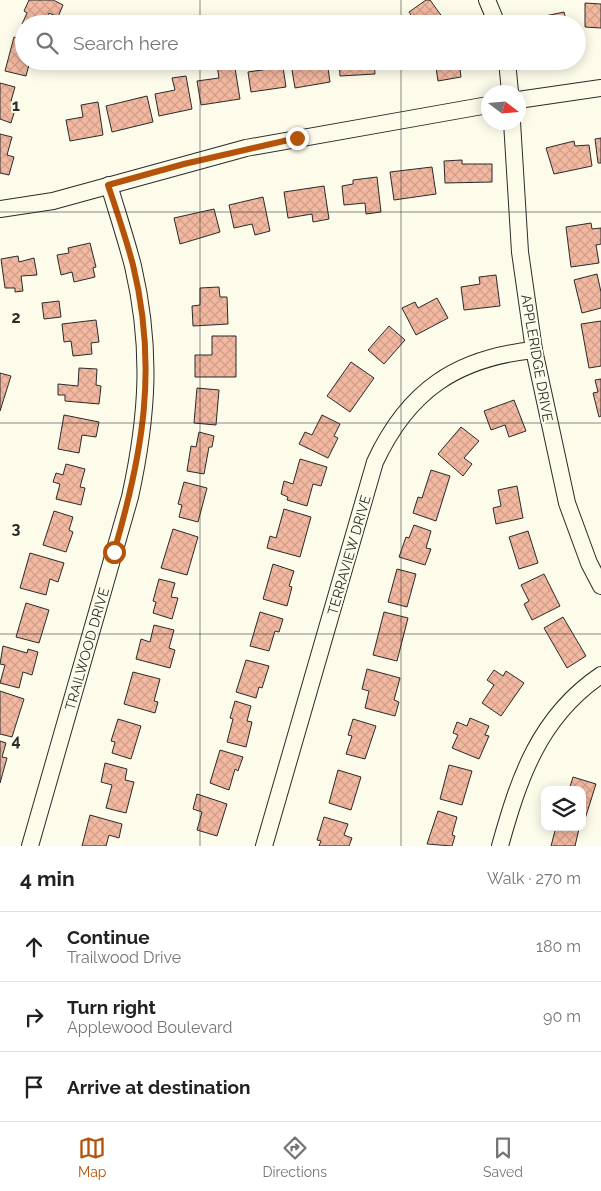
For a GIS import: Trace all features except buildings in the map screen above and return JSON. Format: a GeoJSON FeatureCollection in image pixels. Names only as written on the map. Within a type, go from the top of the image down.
{"type":"FeatureCollection","features":[{"type":"Feature","properties":{"kind":"street"},"geometry":{"type":"LineString","coordinates":[[487,0],[493,15]]}},
{"type":"Feature","properties":{"kind":"street"},"geometry":{"type":"LineString","coordinates":[[508,70],[509,85]]}},
{"type":"Feature","properties":{"kind":"street"},"geometry":{"type":"LineString","coordinates":[[526,99],[601,88]]}},
{"type":"Feature","properties":{"kind":"street"},"geometry":{"type":"LineString","coordinates":[[0,209],[53,201],[246,148],[481,106]]}},
{"type":"Feature","properties":{"kind":"street","name":"APPLERIDGE DRIVE"},"geometry":{"type":"LineString","coordinates":[[512,130],[520,252],[534,350],[567,503],[589,563],[601,586]]}},
{"type":"Feature","properties":{"kind":"street","name":"TRAILWOOD DRIVE"},"geometry":{"type":"LineString","coordinates":[[30,846],[130,497],[143,429],[146,381],[143,320],[133,264],[108,185]]}},
{"type":"Feature","properties":{"kind":"street","name":"TERRAVIEW DRIVE"},"geometry":{"type":"LineString","coordinates":[[264,846],[375,462],[386,439],[408,408],[444,377],[486,358],[534,350]]}},
{"type":"Feature","properties":{"kind":"street"},"geometry":{"type":"LineString","coordinates":[[500,846],[515,794],[534,749],[557,715],[571,700],[601,675]]}},
{"type":"Feature","properties":{"kind":"route"},"geometry":{"type":"LineString","coordinates":[[114,552],[130,497],[141,444],[145,414],[146,350],[143,320],[133,264],[108,185],[246,148],[297,138]]}}]}
